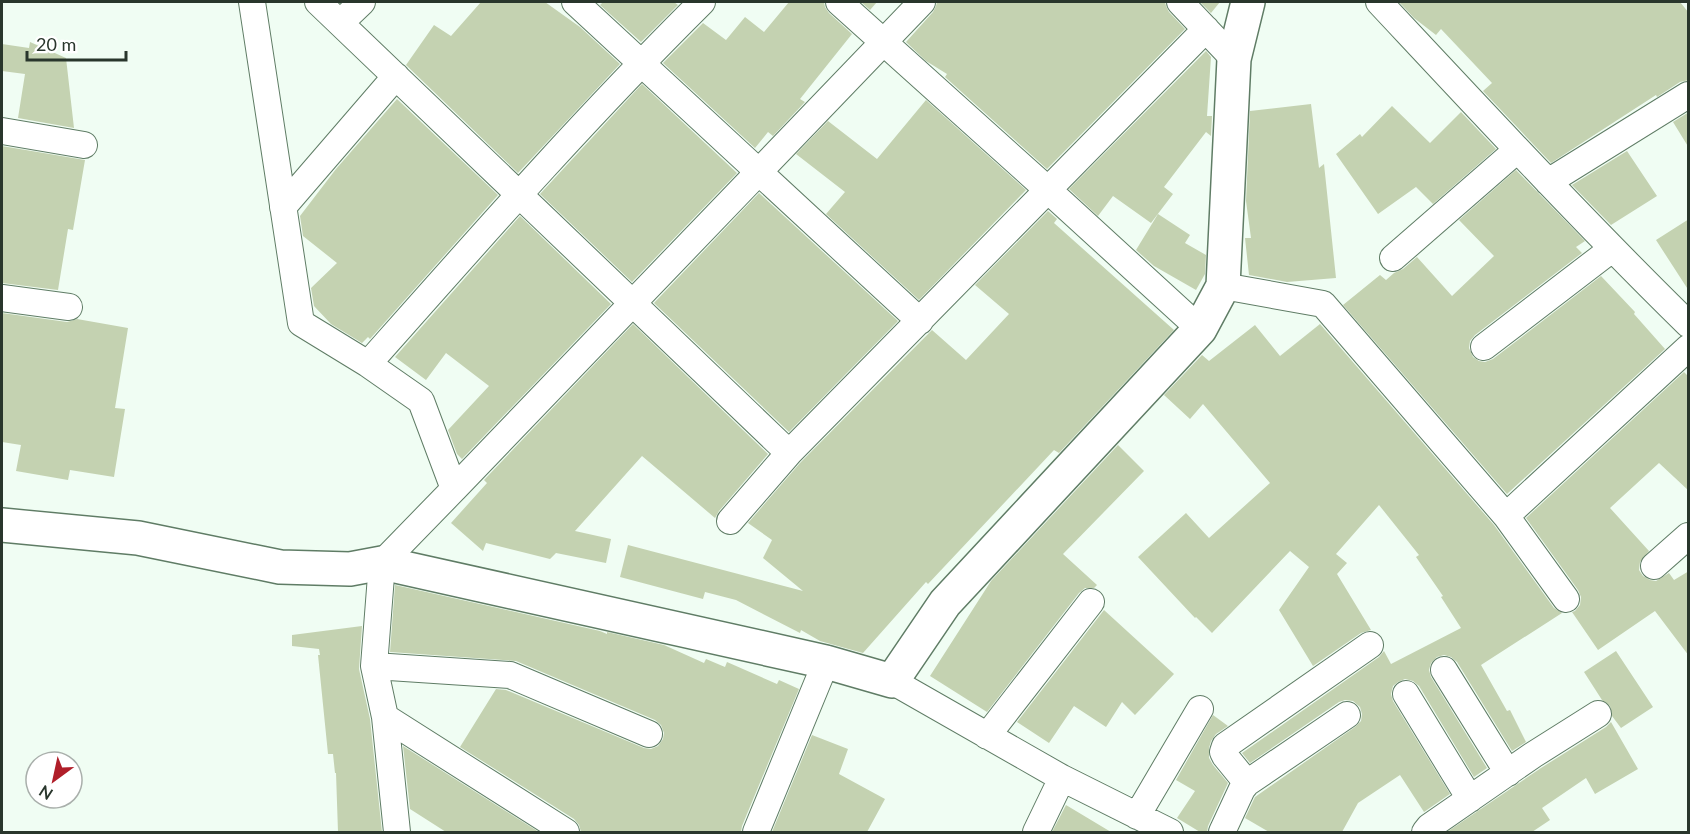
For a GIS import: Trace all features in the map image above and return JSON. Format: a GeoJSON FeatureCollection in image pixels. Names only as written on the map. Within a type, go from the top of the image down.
{"type":"FeatureCollection","features":[{"type":"Feature","properties":{"kind":"street"},"geometry":{"type":"LineString","coordinates":[[252,2],[301,323],[368,364],[421,401],[454,489]]}},
{"type":"Feature","properties":{"kind":"street"},"geometry":{"type":"LineString","coordinates":[[318,2],[789,453]]}},
{"type":"Feature","properties":{"kind":"street"},"geometry":{"type":"LineString","coordinates":[[340,23],[362,2]]}},
{"type":"Feature","properties":{"kind":"street"},"geometry":{"type":"LineString","coordinates":[[575,2],[920,321]]}},
{"type":"Feature","properties":{"kind":"street"},"geometry":{"type":"LineString","coordinates":[[368,364],[518,194],[641,62],[702,2]]}},
{"type":"Feature","properties":{"kind":"street"},"geometry":{"type":"LineString","coordinates":[[839,2],[1200,329]]}},
{"type":"Feature","properties":{"kind":"street"},"geometry":{"type":"LineString","coordinates":[[397,832],[385,717],[374,666],[382,563],[922,2]]}},
{"type":"Feature","properties":{"kind":"street"},"geometry":{"type":"LineString","coordinates":[[1180,2],[1234,58]]}},
{"type":"Feature","properties":{"kind":"street"},"geometry":{"type":"LineString","coordinates":[[892,681],[945,603],[1200,329],[1223,286],[1234,58],[1248,2]]}},
{"type":"Feature","properties":{"kind":"street"},"geometry":{"type":"LineString","coordinates":[[1379,2],[1612,249],[1689,324]]}},
{"type":"Feature","properties":{"kind":"street"},"geometry":{"type":"LineString","coordinates":[[730,520],[789,453],[1206,29]]}},
{"type":"Feature","properties":{"kind":"street"},"geometry":{"type":"LineString","coordinates":[[283,207],[396,76]]}},
{"type":"Feature","properties":{"kind":"street"},"geometry":{"type":"LineString","coordinates":[[1548,182],[1689,95]]}},
{"type":"Feature","properties":{"kind":"street"},"geometry":{"type":"LineString","coordinates":[[2,131],[84,145]]}},
{"type":"Feature","properties":{"kind":"street"},"geometry":{"type":"LineString","coordinates":[[1393,258],[1517,150]]}},
{"type":"Feature","properties":{"kind":"street"},"geometry":{"type":"LineString","coordinates":[[1484,347],[1612,249]]}},
{"type":"Feature","properties":{"kind":"street"},"geometry":{"type":"LineString","coordinates":[[1223,286],[1323,304],[1506,516],[1566,599]]}},
{"type":"Feature","properties":{"kind":"street"},"geometry":{"type":"LineString","coordinates":[[2,298],[69,307]]}},
{"type":"Feature","properties":{"kind":"street"},"geometry":{"type":"LineString","coordinates":[[1506,516],[1689,348]]}},
{"type":"Feature","properties":{"kind":"street"},"geometry":{"type":"LineString","coordinates":[[2,525],[138,538],[280,567],[350,569],[382,563],[826,662],[892,681],[1062,778],[1170,832]]}},
{"type":"Feature","properties":{"kind":"street"},"geometry":{"type":"LineString","coordinates":[[1654,566],[1689,536]]}},
{"type":"Feature","properties":{"kind":"street"},"geometry":{"type":"LineString","coordinates":[[987,736],[1091,602]]}},
{"type":"Feature","properties":{"kind":"street"},"geometry":{"type":"LineString","coordinates":[[1247,783],[1224,756],[1225,746],[1370,645]]}},
{"type":"Feature","properties":{"kind":"street"},"geometry":{"type":"LineString","coordinates":[[756,832],[826,662]]}},
{"type":"Feature","properties":{"kind":"street"},"geometry":{"type":"LineString","coordinates":[[374,666],[510,675],[649,734]]}},
{"type":"Feature","properties":{"kind":"street"},"geometry":{"type":"LineString","coordinates":[[1444,669],[1508,773]]}},
{"type":"Feature","properties":{"kind":"street"},"geometry":{"type":"LineString","coordinates":[[1406,694],[1470,799]]}},
{"type":"Feature","properties":{"kind":"street"},"geometry":{"type":"LineString","coordinates":[[1137,816],[1200,708]]}},
{"type":"Feature","properties":{"kind":"street"},"geometry":{"type":"LineString","coordinates":[[1425,832],[1508,773],[1598,714]]}},
{"type":"Feature","properties":{"kind":"street"},"geometry":{"type":"LineString","coordinates":[[1222,832],[1247,783],[1347,715]]}},
{"type":"Feature","properties":{"kind":"street"},"geometry":{"type":"LineString","coordinates":[[385,717],[566,832]]}},
{"type":"Feature","properties":{"kind":"street"},"geometry":{"type":"LineString","coordinates":[[1036,832],[1062,778]]}},
{"type":"Feature","properties":{"kind":"building"},"geometry":{"type":"Polygon","coordinates":[[[481,2],[545,2],[580,27],[620,64],[518,173],[406,65],[434,25],[451,36],[481,2]]]}},
{"type":"Feature","properties":{"kind":"building"},"geometry":{"type":"Polygon","coordinates":[[[603,2],[674,2],[678,5],[641,42],[600,5],[603,2]]]}},
{"type":"Feature","properties":{"kind":"building"},"geometry":{"type":"Polygon","coordinates":[[[789,2],[824,2],[829,13],[852,34],[800,99],[805,102],[773,136],[768,132],[755,148],[663,63],[703,23],[726,40],[745,17],[764,32],[789,2]]]}},
{"type":"Feature","properties":{"kind":"building"},"geometry":{"type":"Polygon","coordinates":[[[861,2],[877,2],[870,10],[861,2]]]}},
{"type":"Feature","properties":{"kind":"building"},"geometry":{"type":"Polygon","coordinates":[[[937,2],[1165,2],[1169,12],[1185,29],[1047,169],[945,77],[947,74],[926,61],[906,42],[933,12],[937,2]]]}},
{"type":"Feature","properties":{"kind":"building"},"geometry":{"type":"Polygon","coordinates":[[[1200,2],[1220,2],[1211,13],[1200,2]]]}},
{"type":"Feature","properties":{"kind":"building"},"geometry":{"type":"Polygon","coordinates":[[[1399,2],[1680,2],[1689,13],[1689,80],[1680,82],[1657,97],[1656,95],[1551,163],[1483,91],[1492,83],[1441,29],[1436,35],[1414,18],[1399,2]]]}},
{"type":"Feature","properties":{"kind":"building"},"geometry":{"type":"Polygon","coordinates":[[[30,42],[66,58],[74,128],[18,118],[25,74],[2,71],[2,44],[29,48],[30,42]]]}},
{"type":"Feature","properties":{"kind":"building"},"geometry":{"type":"Polygon","coordinates":[[[1206,51],[1211,57],[1207,116],[1212,116],[1211,136],[1206,132],[1164,187],[1173,194],[1151,223],[1113,196],[1098,216],[1069,189],[1206,51]]]}},
{"type":"Feature","properties":{"kind":"building"},"geometry":{"type":"Polygon","coordinates":[[[642,84],[737,173],[632,282],[540,194],[642,84]]]}},
{"type":"Feature","properties":{"kind":"building"},"geometry":{"type":"Polygon","coordinates":[[[397,99],[498,195],[370,339],[368,337],[362,343],[331,324],[314,306],[311,288],[337,263],[303,236],[300,216],[336,169],[397,99]]]}},
{"type":"Feature","properties":{"kind":"building"},"geometry":{"type":"Polygon","coordinates":[[[926,100],[1026,190],[919,300],[826,214],[845,192],[796,154],[828,121],[877,159],[926,100]]]}},
{"type":"Feature","properties":{"kind":"building"},"geometry":{"type":"Polygon","coordinates":[[[1311,104],[1319,168],[1324,164],[1336,278],[1287,282],[1249,275],[1245,238],[1251,238],[1246,201],[1250,111],[1311,104]]]}},
{"type":"Feature","properties":{"kind":"building"},"geometry":{"type":"Polygon","coordinates":[[[1392,106],[1430,143],[1461,112],[1496,149],[1433,204],[1416,187],[1378,214],[1336,154],[1360,134],[1362,137],[1392,106]]]}},
{"type":"Feature","properties":{"kind":"building"},"geometry":{"type":"Polygon","coordinates":[[[1689,112],[1689,148],[1673,122],[1689,112]]]}},
{"type":"Feature","properties":{"kind":"building"},"geometry":{"type":"Polygon","coordinates":[[[2,146],[85,160],[73,230],[68,229],[58,290],[2,283],[2,146]]]}},
{"type":"Feature","properties":{"kind":"building"},"geometry":{"type":"Polygon","coordinates":[[[1627,151],[1657,196],[1611,225],[1572,185],[1627,151]]]}},
{"type":"Feature","properties":{"kind":"building"},"geometry":{"type":"Polygon","coordinates":[[[1516,170],[1585,241],[1576,247],[1582,253],[1475,335],[1470,341],[1469,348],[1473,357],[1485,362],[1493,359],[1601,276],[1635,312],[1634,314],[1665,349],[1507,494],[1343,305],[1380,275],[1386,280],[1417,257],[1452,296],[1494,256],[1459,220],[1516,170]]]}},
{"type":"Feature","properties":{"kind":"building"},"geometry":{"type":"Polygon","coordinates":[[[759,193],[898,321],[789,432],[654,303],[759,193]]]}},
{"type":"Feature","properties":{"kind":"building"},"geometry":{"type":"Polygon","coordinates":[[[1048,211],[1057,219],[1054,223],[1174,330],[1059,453],[1054,450],[928,584],[926,582],[863,653],[820,641],[801,630],[800,633],[736,600],[705,592],[703,599],[620,577],[628,545],[803,591],[763,558],[772,540],[748,523],[800,463],[932,330],[966,360],[1009,314],[975,285],[1048,211]]]}},
{"type":"Feature","properties":{"kind":"building"},"geometry":{"type":"Polygon","coordinates":[[[1158,214],[1190,235],[1185,243],[1206,255],[1205,274],[1196,290],[1154,266],[1136,250],[1158,214]]]}},
{"type":"Feature","properties":{"kind":"building"},"geometry":{"type":"Polygon","coordinates":[[[520,216],[611,304],[462,459],[457,454],[448,430],[489,386],[446,353],[426,380],[395,357],[520,216]]]}},
{"type":"Feature","properties":{"kind":"building"},"geometry":{"type":"Polygon","coordinates":[[[1689,219],[1689,291],[1656,240],[1689,219]]]}},
{"type":"Feature","properties":{"kind":"building"},"geometry":{"type":"Polygon","coordinates":[[[2,313],[67,322],[77,319],[128,328],[115,408],[125,409],[114,477],[70,470],[68,480],[16,471],[21,445],[2,442],[2,313]]]}},
{"type":"Feature","properties":{"kind":"building"},"geometry":{"type":"Polygon","coordinates":[[[633,324],[768,454],[715,518],[642,456],[575,531],[611,539],[606,563],[556,553],[550,559],[486,543],[483,551],[451,523],[487,483],[484,480],[633,324]]]}},
{"type":"Feature","properties":{"kind":"building"},"geometry":{"type":"Polygon","coordinates":[[[1320,324],[1494,525],[1554,608],[1562,613],[1481,665],[1507,711],[1510,710],[1526,742],[1512,751],[1457,662],[1444,655],[1437,657],[1431,663],[1429,670],[1431,677],[1487,768],[1474,777],[1419,686],[1405,679],[1393,686],[1391,694],[1393,701],[1450,794],[1424,812],[1400,775],[1358,803],[1342,832],[1269,832],[1245,818],[1255,797],[1355,727],[1361,721],[1360,707],[1353,701],[1339,702],[1250,763],[1242,753],[1379,657],[1384,651],[1391,664],[1461,628],[1441,597],[1443,596],[1416,557],[1419,555],[1379,505],[1336,554],[1347,563],[1337,574],[1371,630],[1361,633],[1313,666],[1279,610],[1309,567],[1290,551],[1212,633],[1138,557],[1186,513],[1209,538],[1270,483],[1203,404],[1190,419],[1164,395],[1202,355],[1209,361],[1255,325],[1280,356],[1320,324]]]}},
{"type":"Feature","properties":{"kind":"building"},"geometry":{"type":"Polygon","coordinates":[[[1684,372],[1689,377],[1689,491],[1659,463],[1610,508],[1649,551],[1640,562],[1639,570],[1643,576],[1656,581],[1669,573],[1674,580],[1689,571],[1689,656],[1655,611],[1598,650],[1572,612],[1580,605],[1581,597],[1578,590],[1526,518],[1684,372]]]}},
{"type":"Feature","properties":{"kind":"building"},"geometry":{"type":"Polygon","coordinates":[[[1118,445],[1144,471],[1063,554],[1097,585],[1094,588],[1085,588],[1079,593],[987,712],[930,676],[991,581],[1118,445]]]}},
{"type":"Feature","properties":{"kind":"building"},"geometry":{"type":"Polygon","coordinates":[[[395,585],[664,645],[704,663],[706,659],[725,667],[727,662],[777,684],[779,680],[799,689],[741,832],[581,832],[574,819],[460,747],[496,689],[506,690],[644,748],[651,749],[658,746],[664,733],[661,725],[655,720],[516,661],[390,652],[395,585]]]}},
{"type":"Feature","properties":{"kind":"building"},"geometry":{"type":"Polygon","coordinates":[[[1104,610],[1174,674],[1135,715],[1122,702],[1106,727],[1074,706],[1049,743],[1017,722],[1104,610]]]}},
{"type":"Feature","properties":{"kind":"building"},"geometry":{"type":"Polygon","coordinates":[[[362,626],[359,669],[370,719],[382,832],[338,832],[336,773],[333,754],[328,754],[319,649],[292,646],[292,635],[362,626]]]}},
{"type":"Feature","properties":{"kind":"building"},"geometry":{"type":"Polygon","coordinates":[[[1616,651],[1653,707],[1621,728],[1612,716],[1610,706],[1602,700],[1584,672],[1616,651]]]}},
{"type":"Feature","properties":{"kind":"building"},"geometry":{"type":"Polygon","coordinates":[[[1213,715],[1228,726],[1216,734],[1211,741],[1209,758],[1228,783],[1207,832],[1200,832],[1177,818],[1195,791],[1176,780],[1213,715]]]}},
{"type":"Feature","properties":{"kind":"building"},"geometry":{"type":"Polygon","coordinates":[[[1611,722],[1638,769],[1595,794],[1586,778],[1542,808],[1550,820],[1532,832],[1447,832],[1606,727],[1611,722]]]}},
{"type":"Feature","properties":{"kind":"building"},"geometry":{"type":"Polygon","coordinates":[[[812,735],[848,749],[839,774],[885,799],[867,832],[772,832],[812,735]]]}},
{"type":"Feature","properties":{"kind":"building"},"geometry":{"type":"Polygon","coordinates":[[[403,746],[539,832],[446,832],[410,809],[403,746]]]}},
{"type":"Feature","properties":{"kind":"building"},"geometry":{"type":"Polygon","coordinates":[[[1066,805],[1111,832],[1052,832],[1066,805]]]}}]}
